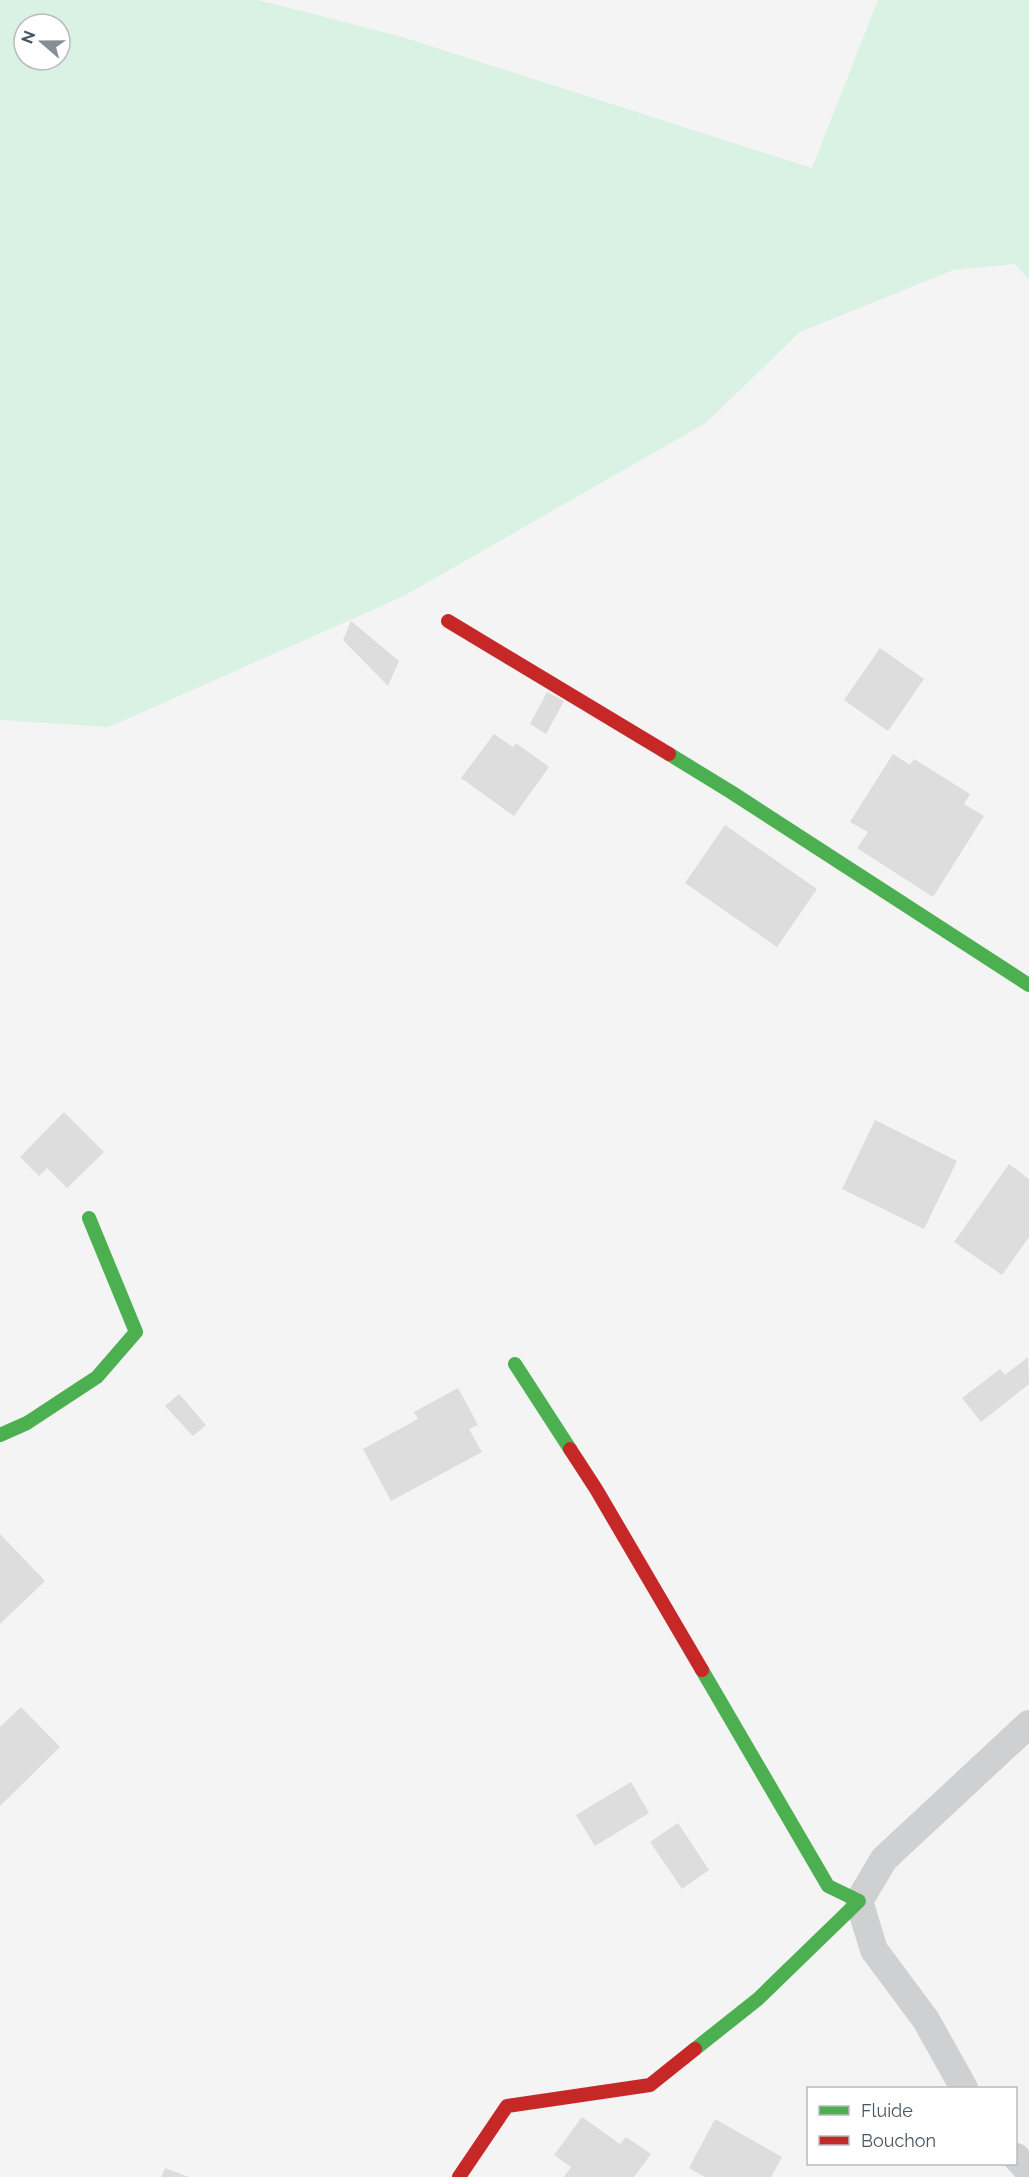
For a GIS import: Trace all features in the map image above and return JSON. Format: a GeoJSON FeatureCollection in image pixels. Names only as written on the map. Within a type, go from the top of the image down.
{"type":"FeatureCollection","features":[{"type":"Feature","properties":{"kind":"street"},"geometry":{"type":"LineString","coordinates":[[448,621],[731,792],[1029,985]]}},
{"type":"Feature","properties":{"kind":"street"},"geometry":{"type":"LineString","coordinates":[[0,1435],[27,1423],[97,1377],[135,1332],[89,1218]]}},
{"type":"Feature","properties":{"kind":"street"},"geometry":{"type":"LineString","coordinates":[[516,1364],[596,1489],[828,1886],[859,1901],[874,1950],[927,2019],[963,2087]]}},
{"type":"Feature","properties":{"kind":"street"},"geometry":{"type":"LineString","coordinates":[[459,2177],[507,2106],[650,2085],[758,2000],[859,1901],[884,1859],[1029,1724]]}},
{"type":"Feature","properties":{"kind":"street"},"geometry":{"type":"LineString","coordinates":[[1017,2158],[1029,2171]]}},
{"type":"Feature","properties":{"kind":"green space"},"geometry":{"type":"Polygon","coordinates":[[[0,0],[258,0],[399,36],[812,168],[878,0],[1029,0],[1029,280],[1015,264],[953,270],[800,332],[707,422],[404,596],[109,727],[0,720],[0,0]]]}},
{"type":"Feature","properties":{"kind":"building"},"geometry":{"type":"Polygon","coordinates":[[[351,621],[399,661],[388,686],[343,640],[351,621]]]}},
{"type":"Feature","properties":{"kind":"building"},"geometry":{"type":"Polygon","coordinates":[[[880,648],[924,679],[888,731],[844,700],[880,648]]]}},
{"type":"Feature","properties":{"kind":"building"},"geometry":{"type":"Polygon","coordinates":[[[547,692],[564,701],[546,734],[530,724],[547,692]]]}},
{"type":"Feature","properties":{"kind":"building"},"geometry":{"type":"Polygon","coordinates":[[[494,734],[513,747],[516,743],[549,767],[514,816],[461,778],[494,734]]]}},
{"type":"Feature","properties":{"kind":"building"},"geometry":{"type":"Polygon","coordinates":[[[893,754],[910,765],[914,759],[970,794],[964,804],[984,816],[933,897],[857,848],[868,832],[850,822],[893,754]]]}},
{"type":"Feature","properties":{"kind":"building"},"geometry":{"type":"Polygon","coordinates":[[[725,825],[817,889],[777,947],[685,883],[725,825]]]}},
{"type":"Feature","properties":{"kind":"building"},"geometry":{"type":"Polygon","coordinates":[[[64,1112],[104,1152],[67,1188],[47,1168],[39,1176],[20,1157],[64,1112]]]}},
{"type":"Feature","properties":{"kind":"building"},"geometry":{"type":"Polygon","coordinates":[[[875,1120],[957,1161],[924,1229],[842,1189],[875,1120]]]}},
{"type":"Feature","properties":{"kind":"building"},"geometry":{"type":"Polygon","coordinates":[[[1009,1164],[1029,1179],[1029,1237],[1002,1275],[954,1242],[1009,1164]]]}},
{"type":"Feature","properties":{"kind":"building"},"geometry":{"type":"Polygon","coordinates":[[[1028,1357],[1029,1384],[981,1422],[962,1398],[1000,1369],[1005,1375],[1028,1357]]]}},
{"type":"Feature","properties":{"kind":"building"},"geometry":{"type":"Polygon","coordinates":[[[458,1388],[478,1425],[469,1429],[482,1452],[391,1501],[363,1449],[418,1419],[414,1412],[458,1388]]]}},
{"type":"Feature","properties":{"kind":"building"},"geometry":{"type":"Polygon","coordinates":[[[179,1394],[206,1425],[193,1436],[165,1406],[179,1394]]]}},
{"type":"Feature","properties":{"kind":"building"},"geometry":{"type":"Polygon","coordinates":[[[0,1534],[45,1581],[0,1624],[0,1534]]]}},
{"type":"Feature","properties":{"kind":"building"},"geometry":{"type":"Polygon","coordinates":[[[21,1707],[60,1747],[0,1806],[0,1727],[21,1707]]]}},
{"type":"Feature","properties":{"kind":"building"},"geometry":{"type":"Polygon","coordinates":[[[631,1782],[649,1813],[595,1846],[576,1815],[631,1782]]]}},
{"type":"Feature","properties":{"kind":"building"},"geometry":{"type":"Polygon","coordinates":[[[678,1823],[709,1870],[682,1889],[650,1842],[678,1823]]]}},
{"type":"Feature","properties":{"kind":"building"},"geometry":{"type":"Polygon","coordinates":[[[582,2117],[620,2144],[626,2137],[651,2154],[634,2177],[564,2177],[571,2167],[554,2155],[582,2117]]]}},
{"type":"Feature","properties":{"kind":"building"},"geometry":{"type":"Polygon","coordinates":[[[715,2119],[782,2157],[771,2177],[705,2177],[689,2168],[715,2119]]]}},
{"type":"Feature","properties":{"kind":"building"},"geometry":{"type":"Polygon","coordinates":[[[165,2168],[189,2177],[161,2177],[165,2168]]]}},
{"type":"Feature","properties":{"kind":"traffic: fast"},"geometry":{"type":"LineString","coordinates":[[669,754],[1029,985]]}},
{"type":"Feature","properties":{"kind":"traffic: fast"},"geometry":{"type":"LineString","coordinates":[[0,1435],[27,1423],[97,1377],[136,1332],[89,1218]]}},
{"type":"Feature","properties":{"kind":"traffic: fast"},"geometry":{"type":"LineString","coordinates":[[515,1364],[570,1449]]}},
{"type":"Feature","properties":{"kind":"traffic: fast"},"geometry":{"type":"LineString","coordinates":[[695,2049],[758,1999],[859,1901],[828,1886],[702,1670]]}},
{"type":"Feature","properties":{"kind":"traffic: jam"},"geometry":{"type":"LineString","coordinates":[[448,621],[669,754]]}},
{"type":"Feature","properties":{"kind":"traffic: jam"},"geometry":{"type":"LineString","coordinates":[[570,1449],[596,1489],[702,1670]]}},
{"type":"Feature","properties":{"kind":"traffic: jam"},"geometry":{"type":"LineString","coordinates":[[459,2177],[507,2106],[650,2085],[695,2049]]}}]}
